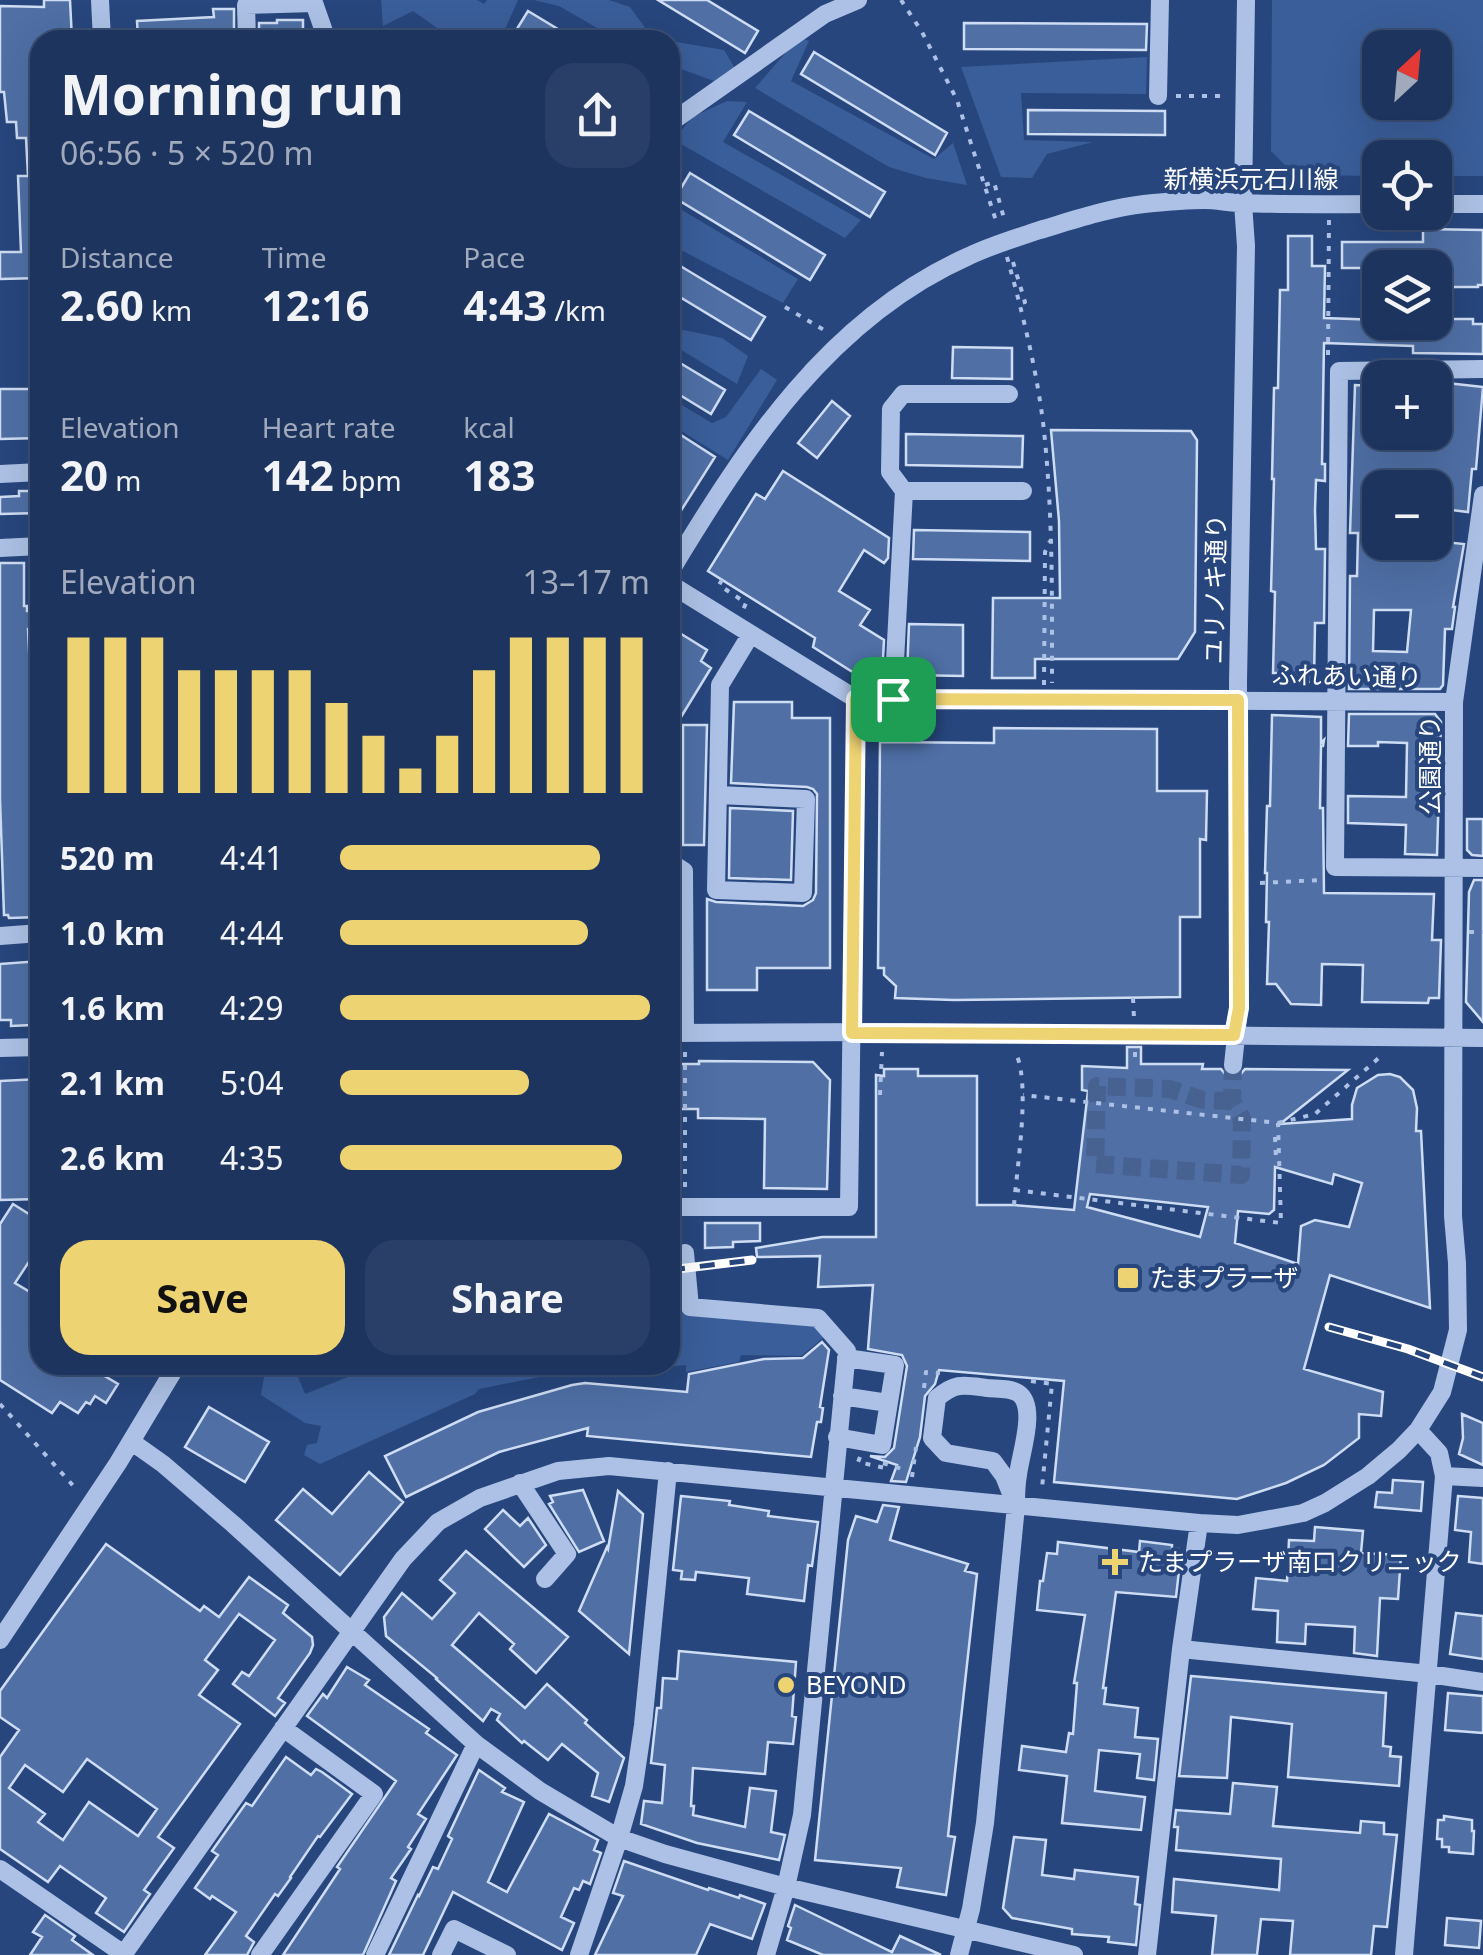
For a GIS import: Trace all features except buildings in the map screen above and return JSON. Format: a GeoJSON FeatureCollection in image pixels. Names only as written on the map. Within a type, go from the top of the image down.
{"type":"FeatureCollection","features":[{"type":"Feature","properties":{"kind":"street"},"geometry":{"type":"LineString","coordinates":[[100,0],[102,30]]}},
{"type":"Feature","properties":{"kind":"street"},"geometry":{"type":"LineString","coordinates":[[680,116],[825,14],[858,0]]}},
{"type":"Feature","properties":{"kind":"street"},"geometry":{"type":"LineString","coordinates":[[1158,96],[1160,0]]}},
{"type":"Feature","properties":{"kind":"street","name":"ユリノキ通り"},"geometry":{"type":"LineString","coordinates":[[1233,1064],[1239,1008],[1238,700],[1246,0]]}},
{"type":"Feature","properties":{"kind":"street"},"geometry":{"type":"LineString","coordinates":[[247,30],[246,5],[314,1],[324,30]]}},
{"type":"Feature","properties":{"kind":"street","name":"新横浜元石川線"},"geometry":{"type":"LineString","coordinates":[[680,556],[770,419],[815,368],[856,327],[908,290],[964,258],[1079,218],[1140,205],[1202,200],[1362,204]]}},
{"type":"Feature","properties":{"kind":"street"},"geometry":{"type":"LineString","coordinates":[[1452,204],[1483,204]]}},
{"type":"Feature","properties":{"kind":"street"},"geometry":{"type":"LineString","coordinates":[[1483,370],[1339,371],[1335,868],[1483,868]]}},
{"type":"Feature","properties":{"kind":"street"},"geometry":{"type":"LineString","coordinates":[[893,699],[904,491],[890,472],[891,409],[903,394],[1009,394]]}},
{"type":"Feature","properties":{"kind":"street"},"geometry":{"type":"LineString","coordinates":[[0,474],[30,472]]}},
{"type":"Feature","properties":{"kind":"street"},"geometry":{"type":"LineString","coordinates":[[904,491],[1024,491]]}},
{"type":"Feature","properties":{"kind":"street","name":"公園通り"},"geometry":{"type":"LineString","coordinates":[[124,1955],[403,1559],[438,1522],[480,1498],[558,1471],[608,1466],[1238,1525],[1303,1514],[1326,1503],[1368,1476],[1418,1430],[1442,1392],[1458,1330],[1453,1216],[1454,702],[1475,609],[1483,499]]}},
{"type":"Feature","properties":{"kind":"street"},"geometry":{"type":"LineString","coordinates":[[0,548],[30,546]]}},
{"type":"Feature","properties":{"kind":"street"},"geometry":{"type":"LineString","coordinates":[[680,590],[856,699],[849,1206],[680,1207]]}},
{"type":"Feature","properties":{"kind":"street"},"geometry":{"type":"LineString","coordinates":[[718,796],[806,799],[802,893],[716,890],[720,685],[751,634]]}},
{"type":"Feature","properties":{"kind":"street","name":"ふれあい通り"},"geometry":{"type":"LineString","coordinates":[[856,699],[1454,702]]}},
{"type":"Feature","properties":{"kind":"street"},"geometry":{"type":"LineString","coordinates":[[680,868],[684,871],[680,1040],[852,1033],[1483,1038]]}},
{"type":"Feature","properties":{"kind":"street"},"geometry":{"type":"LineString","coordinates":[[0,936],[30,934]]}},
{"type":"Feature","properties":{"kind":"street"},"geometry":{"type":"LineString","coordinates":[[0,1048],[30,1047]]}},
{"type":"Feature","properties":{"kind":"street"},"geometry":{"type":"LineString","coordinates":[[684,1254],[690,1307],[818,1318],[847,1351],[802,1815],[766,1955]]}},
{"type":"Feature","properties":{"kind":"street"},"geometry":{"type":"LineString","coordinates":[[837,1437],[882,1445],[894,1366],[846,1358]]}},
{"type":"Feature","properties":{"kind":"street"},"geometry":{"type":"LineString","coordinates":[[0,1640],[172,1375]]}},
{"type":"Feature","properties":{"kind":"street"},"geometry":{"type":"LineString","coordinates":[[959,1955],[985,1823],[1016,1506],[1017,1477],[1027,1409],[1016,1391],[960,1385],[949,1388],[937,1398],[932,1438],[946,1453],[993,1460],[1016,1506]]}},
{"type":"Feature","properties":{"kind":"street"},"geometry":{"type":"LineString","coordinates":[[842,1396],[888,1403]]}},
{"type":"Feature","properties":{"kind":"street"},"geometry":{"type":"LineString","coordinates":[[1404,1955],[1444,1476],[1438,1453],[1418,1430]]}},
{"type":"Feature","properties":{"kind":"street"},"geometry":{"type":"LineString","coordinates":[[132,1442],[232,1524],[476,1744],[540,1791],[619,1838],[786,1887],[1074,1955]]}},
{"type":"Feature","properties":{"kind":"street"},"geometry":{"type":"LineString","coordinates":[[580,1955],[634,1786],[668,1472]]}},
{"type":"Feature","properties":{"kind":"street"},"geometry":{"type":"LineString","coordinates":[[1444,1476],[1483,1478]]}},
{"type":"Feature","properties":{"kind":"street"},"geometry":{"type":"LineString","coordinates":[[520,1483],[567,1554],[545,1579]]}},
{"type":"Feature","properties":{"kind":"street"},"geometry":{"type":"LineString","coordinates":[[1147,1955],[1199,1523]]}},
{"type":"Feature","properties":{"kind":"street"},"geometry":{"type":"LineString","coordinates":[[1181,1649],[1483,1682]]}},
{"type":"Feature","properties":{"kind":"street"},"geometry":{"type":"LineString","coordinates":[[260,1955],[374,1794],[282,1728]]}},
{"type":"Feature","properties":{"kind":"street"},"geometry":{"type":"LineString","coordinates":[[375,1955],[476,1744]]}},
{"type":"Feature","properties":{"kind":"street"},"geometry":{"type":"LineString","coordinates":[[0,1869],[124,1955]]}},
{"type":"Feature","properties":{"kind":"street"},"geometry":{"type":"LineString","coordinates":[[441,1955],[454,1929],[506,1955]]}},
{"type":"Feature","properties":{"kind":"path"},"geometry":{"type":"LineString","coordinates":[[901,0],[957,100],[986,186],[994,182],[1004,222]]}},
{"type":"Feature","properties":{"kind":"path"},"geometry":{"type":"LineString","coordinates":[[1158,96],[1222,96]]}},
{"type":"Feature","properties":{"kind":"path"},"geometry":{"type":"LineString","coordinates":[[1328,365],[1330,211]]}},
{"type":"Feature","properties":{"kind":"path"},"geometry":{"type":"LineString","coordinates":[[1013,262],[1024,302],[1019,301],[1042,420],[1052,536],[1052,684]]}},
{"type":"Feature","properties":{"kind":"path"},"geometry":{"type":"LineString","coordinates":[[785,307],[824,330]]}},
{"type":"Feature","properties":{"kind":"path"},"geometry":{"type":"LineString","coordinates":[[1044,698],[1044,552],[1052,536]]}},
{"type":"Feature","properties":{"kind":"path"},"geometry":{"type":"LineString","coordinates":[[722,580],[720,585],[746,603]]}},
{"type":"Feature","properties":{"kind":"path"},"geometry":{"type":"LineString","coordinates":[[1260,883],[1336,879],[1335,868]]}},
{"type":"Feature","properties":{"kind":"path"},"geometry":{"type":"LineString","coordinates":[[1468,932],[1483,932]]}},
{"type":"Feature","properties":{"kind":"path"},"geometry":{"type":"LineString","coordinates":[[880,1096],[882,1052]]}},
{"type":"Feature","properties":{"kind":"path"},"geometry":{"type":"LineString","coordinates":[[1014,1205],[1022,1095],[1016,1056]]}},
{"type":"Feature","properties":{"kind":"path"},"geometry":{"type":"LineString","coordinates":[[1022,1095],[1278,1123],[1315,1114],[1381,1056]]}},
{"type":"Feature","properties":{"kind":"path"},"geometry":{"type":"LineString","coordinates":[[1015,1190],[1281,1223],[1278,1123]]}},
{"type":"Feature","properties":{"kind":"path"},"geometry":{"type":"LineString","coordinates":[[0,1404],[80,1493]]}},
{"type":"Feature","properties":{"kind":"shaded area"},"geometry":{"type":"Polygon","coordinates":[[[381,0],[477,0],[484,4],[487,0],[518,0],[505,30],[440,30],[413,11],[383,26],[381,0]]]}},
{"type":"Feature","properties":{"kind":"shaded area"},"geometry":{"type":"Polygon","coordinates":[[[534,0],[609,0],[630,7],[647,30],[601,30],[559,6],[534,0]]]}},
{"type":"Feature","properties":{"kind":"shaded area"},"geometry":{"type":"Polygon","coordinates":[[[1272,0],[1483,0],[1483,176],[1452,176],[1452,140],[1362,140],[1362,176],[1295,175],[1271,151],[1272,0]]]}},
{"type":"Feature","properties":{"kind":"shaded area"},"geometry":{"type":"Polygon","coordinates":[[[799,37],[809,41],[791,81],[934,159],[953,143],[967,185],[889,167],[755,88],[799,37]]]}},
{"type":"Feature","properties":{"kind":"shaded area"},"geometry":{"type":"Polygon","coordinates":[[[680,43],[724,50],[735,68],[714,81],[680,69],[680,43]]]}},
{"type":"Feature","properties":{"kind":"shaded area"},"geometry":{"type":"Polygon","coordinates":[[[1147,57],[1146,94],[1021,93],[1024,140],[1093,142],[1047,154],[1032,178],[1001,177],[961,67],[1147,57]]]}},
{"type":"Feature","properties":{"kind":"shaded area"},"geometry":{"type":"Polygon","coordinates":[[[727,101],[747,102],[723,142],[861,220],[845,238],[680,143],[680,132],[692,117],[727,101]]]}},
{"type":"Feature","properties":{"kind":"shaded area"},"geometry":{"type":"Polygon","coordinates":[[[680,209],[798,279],[783,303],[681,250],[680,209]]]}},
{"type":"Feature","properties":{"kind":"shaded area"},"geometry":{"type":"Polygon","coordinates":[[[680,329],[722,338],[748,356],[737,384],[680,349],[680,329]]]}},
{"type":"Feature","properties":{"kind":"shaded area"},"geometry":{"type":"Polygon","coordinates":[[[761,369],[777,380],[728,460],[680,430],[680,404],[712,423],[726,417],[761,369]]]}},
{"type":"Feature","properties":{"kind":"shaded area"},"geometry":{"type":"Polygon","coordinates":[[[680,1290],[686,1310],[816,1321],[828,1334],[801,1356],[741,1355],[739,1362],[686,1372],[686,1365],[680,1366],[680,1290]]]}},
{"type":"Feature","properties":{"kind":"shaded area"},"geometry":{"type":"Polygon","coordinates":[[[264,1375],[297,1375],[305,1394],[353,1375],[549,1375],[479,1389],[320,1464],[304,1455],[307,1445],[317,1443],[321,1426],[305,1423],[261,1395],[264,1375]]]}},
{"type":"Feature","properties":{"kind":"tunnel"},"geometry":{"type":"LineString","coordinates":[[1232,1101],[1203,1100],[1170,1089],[1097,1086],[1095,1164],[1241,1175],[1242,1118],[1232,1101],[1233,1065]]}},
{"type":"Feature","properties":{"kind":"railway"},"geometry":{"type":"LineString","coordinates":[[680,1269],[752,1260]]}},
{"type":"Feature","properties":{"kind":"railway"},"geometry":{"type":"LineString","coordinates":[[1329,1327],[1408,1349],[1483,1377]]}},
{"type":"Feature","properties":{"kind":"place","name":"たまプラーザ"},"geometry":{"type":"Point","coordinates":[1128,1278]}},
{"type":"Feature","properties":{"kind":"place","name":"たまプラーザ南口クリニック"},"geometry":{"type":"Point","coordinates":[1115,1562]}},
{"type":"Feature","properties":{"kind":"place","name":"BEYOND"},"geometry":{"type":"Point","coordinates":[786,1685]}},
{"type":"Feature","properties":{"kind":"route"},"geometry":{"type":"LineString","coordinates":[[856,699],[893,699],[1238,700],[1239,1008],[1234,1035],[852,1033],[856,699]]}}]}
